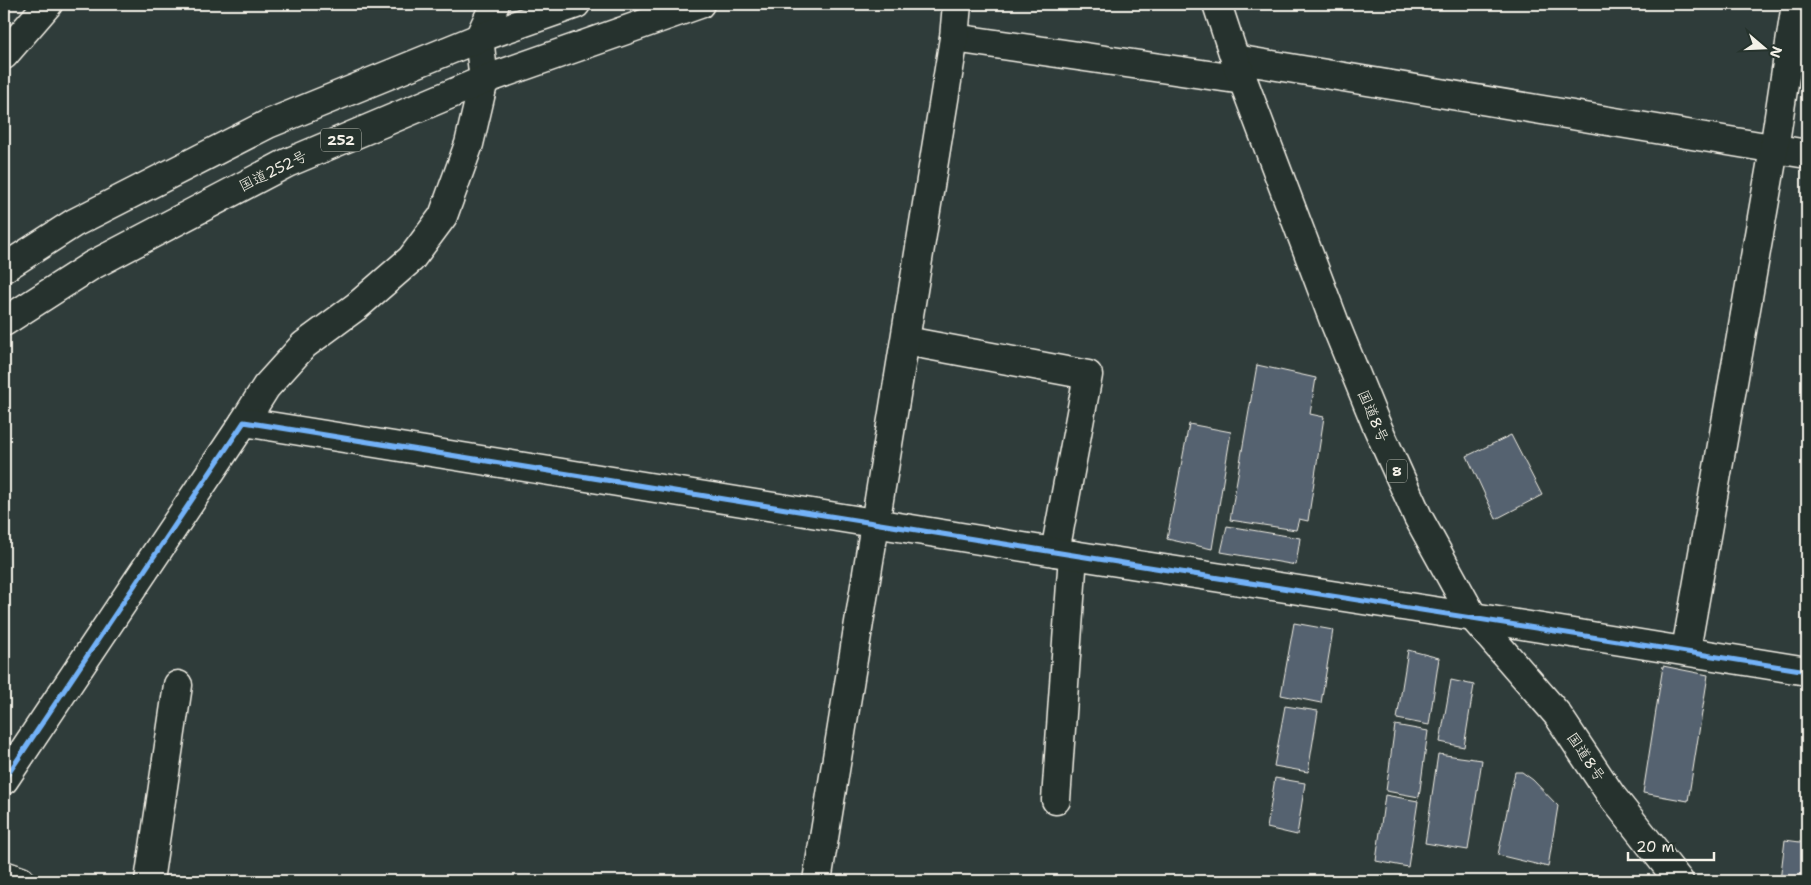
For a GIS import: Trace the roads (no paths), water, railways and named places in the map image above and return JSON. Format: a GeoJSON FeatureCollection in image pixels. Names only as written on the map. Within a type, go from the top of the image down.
{"type":"FeatureCollection","features":[{"type":"Feature","properties":{"kind":"main road"},"geometry":{"type":"LineString","coordinates":[[4,56],[48,4]]}},
{"type":"Feature","properties":{"kind":"main road"},"geometry":{"type":"LineString","coordinates":[[4,780],[266,387],[304,345],[356,306],[410,259],[443,216],[469,144],[484,80],[479,38],[495,4]]}},
{"type":"Feature","properties":{"kind":"main road"},"geometry":{"type":"LineString","coordinates":[[4,268],[74,222],[268,124],[479,38],[576,4]]}},
{"type":"Feature","properties":{"kind":"main road","name":"国道252号"},"geometry":{"type":"LineString","coordinates":[[4,322],[91,266],[287,163],[484,80],[700,4]]}},
{"type":"Feature","properties":{"kind":"main road"},"geometry":{"type":"LineString","coordinates":[[817,881],[906,341],[954,38],[957,4]]}},
{"type":"Feature","properties":{"kind":"main road","name":"国道8号"},"geometry":{"type":"LineString","coordinates":[[1217,4],[1239,70],[1334,321],[1376,424],[1418,517],[1473,617],[1557,714],[1611,795],[1676,879]]}},
{"type":"Feature","properties":{"kind":"main road"},"geometry":{"type":"LineString","coordinates":[[1686,650],[1774,149],[1796,4]]}},
{"type":"Feature","properties":{"kind":"main road"},"geometry":{"type":"LineString","coordinates":[[954,38],[1239,70],[1807,154]]}},
{"type":"Feature","properties":{"kind":"main road"},"geometry":{"type":"LineString","coordinates":[[906,341],[1088,375],[1064,554],[1056,800]]}},
{"type":"Feature","properties":{"kind":"main road"},"geometry":{"type":"LineString","coordinates":[[244,422],[875,522],[1064,554],[1807,670]]}},
{"type":"Feature","properties":{"kind":"main road"},"geometry":{"type":"LineString","coordinates":[[149,881],[178,685]]}},
{"type":"Feature","properties":{"kind":"main road"},"geometry":{"type":"LineString","coordinates":[[4,876],[21,881]]}}]}
